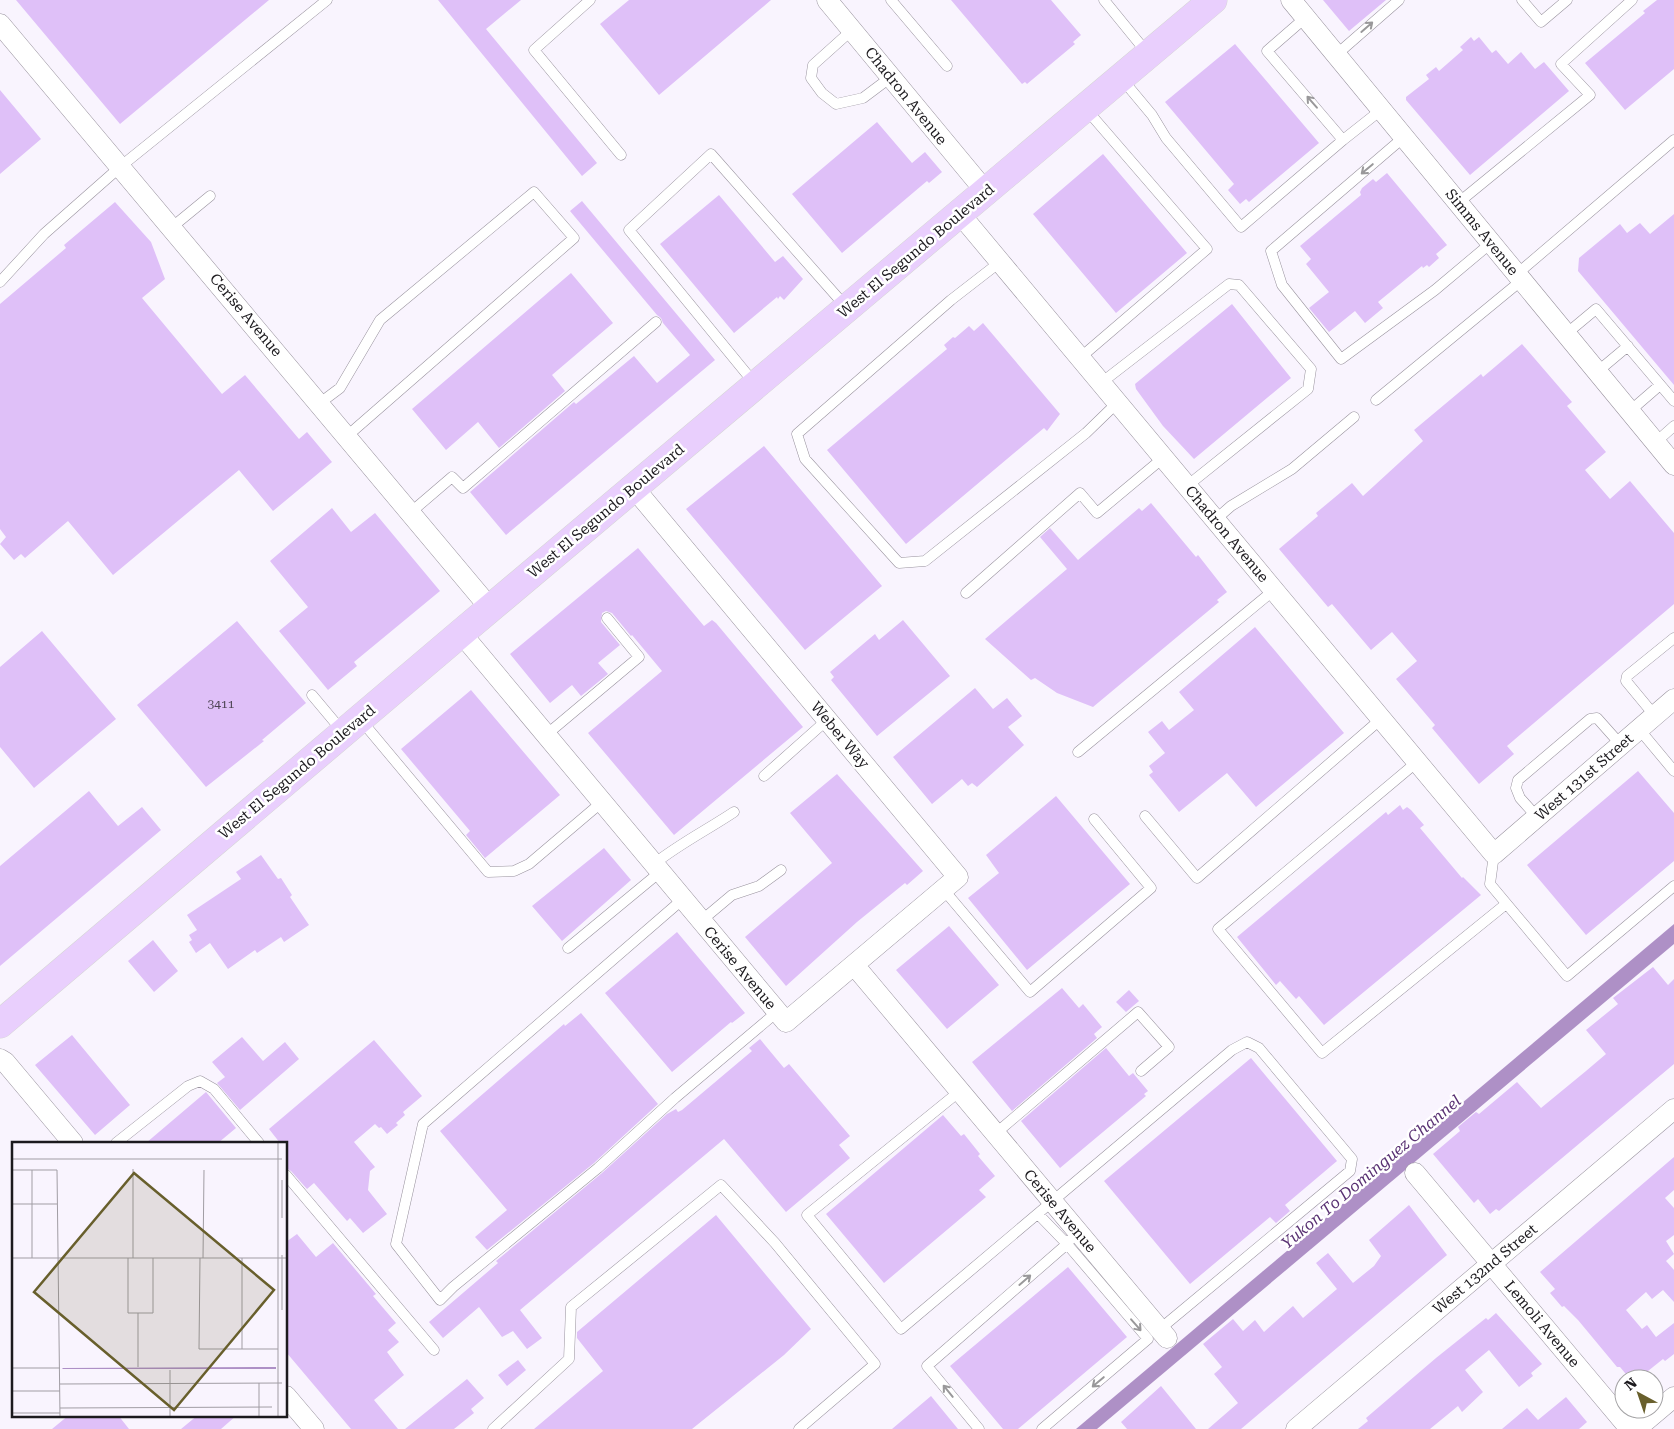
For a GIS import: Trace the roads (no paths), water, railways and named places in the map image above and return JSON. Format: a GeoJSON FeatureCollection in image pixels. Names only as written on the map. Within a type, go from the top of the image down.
{"type":"FeatureCollection","features":[{"type":"Feature","properties":{"kind":"main road","name":"West El Segundo Boulevard"},"geometry":{"type":"LineString","coordinates":[[0,1024],[460,633],[1213,0]]}},
{"type":"Feature","properties":{"kind":"street","name":"Chadron Avenue"},"geometry":{"type":"LineString","coordinates":[[828,0],[986,192]]}},
{"type":"Feature","properties":{"kind":"street","name":"Simms Avenue"},"geometry":{"type":"LineString","coordinates":[[1291,0],[1674,465]]}},
{"type":"Feature","properties":{"kind":"street","name":"Cerise Avenue"},"geometry":{"type":"LineString","coordinates":[[0,24],[320,403],[346,437],[490,608]]}},
{"type":"Feature","properties":{"kind":"street","name":"Chadron Avenue"},"geometry":{"type":"LineString","coordinates":[[960,214],[1494,854]]}},
{"type":"Feature","properties":{"kind":"street","name":"Weber Way"},"geometry":{"type":"LineString","coordinates":[[634,488],[958,877],[854,965]]}},
{"type":"Feature","properties":{"kind":"street","name":"Cerise Avenue"},"geometry":{"type":"LineString","coordinates":[[460,633],[786,1022],[854,965],[995,1134],[1045,1208],[1164,1334]]}},
{"type":"Feature","properties":{"kind":"street","name":"West 131st Street"},"geometry":{"type":"LineString","coordinates":[[1494,854],[1674,699]]}},
{"type":"Feature","properties":{"kind":"street"},"geometry":{"type":"LineString","coordinates":[[0,1059],[5,1062],[72,1142]]}},
{"type":"Feature","properties":{"kind":"street","name":"West 132nd Street"},"geometry":{"type":"LineString","coordinates":[[1296,1429],[1674,1110]]}},
{"type":"Feature","properties":{"kind":"street","name":"Lemoli Avenue"},"geometry":{"type":"LineString","coordinates":[[1415,1173],[1630,1429]]}},
{"type":"Feature","properties":{"kind":"street"},"geometry":{"type":"LineString","coordinates":[[1636,1429],[1674,1397]]}},
{"type":"Feature","properties":{"kind":"street"},"geometry":{"type":"LineString","coordinates":[[288,1398],[312,1428]]}},
{"type":"Feature","properties":{"kind":"lane"},"geometry":{"type":"LineString","coordinates":[[0,282],[44,234],[120,166],[327,0]]}},
{"type":"Feature","properties":{"kind":"lane"},"geometry":{"type":"LineString","coordinates":[[590,0],[534,50],[621,155]]}},
{"type":"Feature","properties":{"kind":"lane"},"geometry":{"type":"LineString","coordinates":[[891,0],[947,66]]}},
{"type":"Feature","properties":{"kind":"lane"},"geometry":{"type":"LineString","coordinates":[[1104,0],[1149,55]]}},
{"type":"Feature","properties":{"kind":"lane"},"geometry":{"type":"LineString","coordinates":[[1336,55],[1399,0]]}},
{"type":"Feature","properties":{"kind":"lane"},"geometry":{"type":"LineString","coordinates":[[1522,0],[1541,22],[1567,0]]}},
{"type":"Feature","properties":{"kind":"lane"},"geometry":{"type":"LineString","coordinates":[[1458,203],[1590,95],[1561,64],[1632,0]]}},
{"type":"Feature","properties":{"kind":"lane"},"geometry":{"type":"LineString","coordinates":[[1306,18],[1267,51],[1343,140]]}},
{"type":"Feature","properties":{"kind":"lane"},"geometry":{"type":"LineString","coordinates":[[852,30],[813,65],[811,78],[822,93],[836,104],[863,98],[891,77]]}},
{"type":"Feature","properties":{"kind":"lane"},"geometry":{"type":"LineString","coordinates":[[1121,78],[1152,115],[1166,138],[1241,227],[1381,110]]}},
{"type":"Feature","properties":{"kind":"lane"},"geometry":{"type":"LineString","coordinates":[[1080,357],[1207,250],[1086,108]]}},
{"type":"Feature","properties":{"kind":"lane"},"geometry":{"type":"LineString","coordinates":[[1404,137],[1271,251],[1282,285],[1341,359],[1435,290],[1491,243]]}},
{"type":"Feature","properties":{"kind":"lane"},"geometry":{"type":"LineString","coordinates":[[1376,400],[1674,140]]}},
{"type":"Feature","properties":{"kind":"lane"},"geometry":{"type":"LineString","coordinates":[[756,385],[630,230],[711,154],[848,308]]}},
{"type":"Feature","properties":{"kind":"lane"},"geometry":{"type":"LineString","coordinates":[[320,403],[340,388],[380,320],[534,192],[574,238],[346,437]]}},
{"type":"Feature","properties":{"kind":"lane"},"geometry":{"type":"LineString","coordinates":[[172,228],[210,196]]}},
{"type":"Feature","properties":{"kind":"lane"},"geometry":{"type":"LineString","coordinates":[[1000,262],[951,300],[798,434],[805,459],[899,563],[925,561],[1086,433],[1117,403]]}},
{"type":"Feature","properties":{"kind":"lane"},"geometry":{"type":"LineString","coordinates":[[1101,383],[1229,284],[1239,285],[1311,369],[1308,389],[1187,486]]}},
{"type":"Feature","properties":{"kind":"lane"},"geometry":{"type":"LineString","coordinates":[[1566,334],[1596,309],[1674,401]]}},
{"type":"Feature","properties":{"kind":"lane"},"geometry":{"type":"LineString","coordinates":[[410,513],[452,477],[463,488],[656,322]]}},
{"type":"Feature","properties":{"kind":"lane"},"geometry":{"type":"LineString","coordinates":[[1597,372],[1628,346]]}},
{"type":"Feature","properties":{"kind":"lane"},"geometry":{"type":"LineString","coordinates":[[1630,411],[1660,385]]}},
{"type":"Feature","properties":{"kind":"lane"},"geometry":{"type":"LineString","coordinates":[[1215,520],[1231,506],[1292,469],[1354,417]]}},
{"type":"Feature","properties":{"kind":"lane"},"geometry":{"type":"LineString","coordinates":[[1656,442],[1674,426]]}},
{"type":"Feature","properties":{"kind":"lane"},"geometry":{"type":"LineString","coordinates":[[966,593],[1080,493],[1097,513],[1163,458]]}},
{"type":"Feature","properties":{"kind":"lane"},"geometry":{"type":"LineString","coordinates":[[1078,752],[1274,590]]}},
{"type":"Feature","properties":{"kind":"lane"},"geometry":{"type":"LineString","coordinates":[[546,735],[639,657],[606,618]]}},
{"type":"Feature","properties":{"kind":"lane"},"geometry":{"type":"LineString","coordinates":[[1655,716],[1626,681],[1628,676],[1674,638]]}},
{"type":"Feature","properties":{"kind":"lane"},"geometry":{"type":"LineString","coordinates":[[312,696],[352,726],[488,872],[514,871],[529,864],[602,802]]}},
{"type":"Feature","properties":{"kind":"lane"},"geometry":{"type":"LineString","coordinates":[[1537,817],[1520,798],[1516,788],[1518,780],[1590,718],[1596,718],[1622,744]]}},
{"type":"Feature","properties":{"kind":"lane"},"geometry":{"type":"LineString","coordinates":[[1145,816],[1197,878],[1381,719]]}},
{"type":"Feature","properties":{"kind":"lane"},"geometry":{"type":"LineString","coordinates":[[764,776],[827,720]]}},
{"type":"Feature","properties":{"kind":"lane"},"geometry":{"type":"LineString","coordinates":[[1639,729],[1674,771]]}},
{"type":"Feature","properties":{"kind":"lane"},"geometry":{"type":"LineString","coordinates":[[1417,762],[1218,928],[1322,1052],[1506,904]]}},
{"type":"Feature","properties":{"kind":"lane"},"geometry":{"type":"LineString","coordinates":[[568,948],[657,868],[678,845],[703,833],[734,812]]}},
{"type":"Feature","properties":{"kind":"lane"},"geometry":{"type":"LineString","coordinates":[[943,889],[1030,992],[1151,888],[1094,819]]}},
{"type":"Feature","properties":{"kind":"lane"},"geometry":{"type":"LineString","coordinates":[[1494,854],[1490,884],[1567,976],[1674,886]]}},
{"type":"Feature","properties":{"kind":"lane"},"geometry":{"type":"LineString","coordinates":[[701,921],[732,895],[759,886],[781,870]]}},
{"type":"Feature","properties":{"kind":"lane"},"geometry":{"type":"LineString","coordinates":[[683,899],[423,1124],[396,1244],[440,1300],[453,1287],[598,1168],[675,1098],[777,1012]]}},
{"type":"Feature","properties":{"kind":"lane"},"geometry":{"type":"LineString","coordinates":[[995,1134],[1138,1012],[1169,1047],[1141,1071]]}},
{"type":"Feature","properties":{"kind":"lane"},"geometry":{"type":"LineString","coordinates":[[960,1091],[807,1215],[901,1329],[1232,1050],[1247,1042],[1259,1048],[1352,1159],[1350,1171],[1164,1334]]}},
{"type":"Feature","properties":{"kind":"lane"},"geometry":{"type":"LineString","coordinates":[[117,1142],[188,1086],[200,1081],[214,1089],[258,1142]]}},
{"type":"Feature","properties":{"kind":"lane"},"geometry":{"type":"LineString","coordinates":[[288,1177],[434,1350]]}},
{"type":"Feature","properties":{"kind":"lane"},"geometry":{"type":"LineString","coordinates":[[493,1429],[569,1359],[571,1307],[721,1185],[775,1244],[875,1364],[799,1429]]}},
{"type":"Feature","properties":{"kind":"lane"},"geometry":{"type":"LineString","coordinates":[[979,1429],[927,1366],[1073,1238],[1148,1339],[1042,1429]]}},
{"type":"Feature","properties":{"kind":"water label","name":"Yukon To Dominguez Channel"},"geometry":{"type":"Point","coordinates":[1371,1172]}}]}
